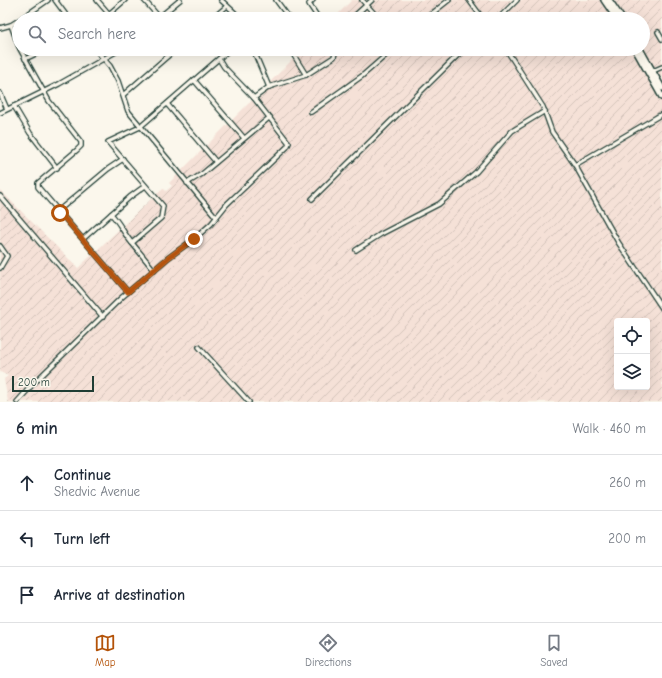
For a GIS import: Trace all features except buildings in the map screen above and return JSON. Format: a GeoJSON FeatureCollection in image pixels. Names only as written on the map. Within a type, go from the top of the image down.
{"type":"FeatureCollection","features":[{"type":"Feature","properties":{"kind":"highway"},"geometry":{"type":"LineString","coordinates":[[604,0],[612,12]]}},
{"type":"Feature","properties":{"kind":"highway"},"geometry":{"type":"LineString","coordinates":[[610,0],[618,12]]}},
{"type":"Feature","properties":{"kind":"highway"},"geometry":{"type":"LineString","coordinates":[[639,56],[662,97]]}},
{"type":"Feature","properties":{"kind":"highway"},"geometry":{"type":"LineString","coordinates":[[644,56],[662,88]]}},
{"type":"Feature","properties":{"kind":"street"},"geometry":{"type":"LineString","coordinates":[[31,12],[48,0]]}},
{"type":"Feature","properties":{"kind":"street"},"geometry":{"type":"LineString","coordinates":[[55,0],[64,12]]}},
{"type":"Feature","properties":{"kind":"street"},"geometry":{"type":"LineString","coordinates":[[97,0],[107,12]]}},
{"type":"Feature","properties":{"kind":"street"},"geometry":{"type":"LineString","coordinates":[[111,12],[125,0]]}},
{"type":"Feature","properties":{"kind":"street"},"geometry":{"type":"LineString","coordinates":[[144,0],[153,12]]}},
{"type":"Feature","properties":{"kind":"street"},"geometry":{"type":"LineString","coordinates":[[165,12],[180,0]]}},
{"type":"Feature","properties":{"kind":"street"},"geometry":{"type":"LineString","coordinates":[[221,0],[233,12]]}},
{"type":"Feature","properties":{"kind":"street"},"geometry":{"type":"LineString","coordinates":[[276,0],[285,12]]}},
{"type":"Feature","properties":{"kind":"street"},"geometry":{"type":"LineString","coordinates":[[312,0],[309,4],[314,12]]}},
{"type":"Feature","properties":{"kind":"street"},"geometry":{"type":"LineString","coordinates":[[362,0],[372,12]]}},
{"type":"Feature","properties":{"kind":"street"},"geometry":{"type":"LineString","coordinates":[[358,12],[372,0]]}},
{"type":"Feature","properties":{"kind":"street"},"geometry":{"type":"LineString","coordinates":[[434,12],[449,0]]}},
{"type":"Feature","properties":{"kind":"street"},"geometry":{"type":"LineString","coordinates":[[469,0],[478,12]]}},
{"type":"Feature","properties":{"kind":"street"},"geometry":{"type":"LineString","coordinates":[[505,12],[517,0]]}},
{"type":"Feature","properties":{"kind":"street"},"geometry":{"type":"LineString","coordinates":[[220,12],[227,6]]}},
{"type":"Feature","properties":{"kind":"street"},"geometry":{"type":"LineString","coordinates":[[0,28],[11,25],[12,28]]}},
{"type":"Feature","properties":{"kind":"street"},"geometry":{"type":"LineString","coordinates":[[658,32],[662,39]]}},
{"type":"Feature","properties":{"kind":"street"},"geometry":{"type":"LineString","coordinates":[[23,56],[43,91],[81,142],[81,146],[78,150],[38,183],[41,192],[128,292]]}},
{"type":"Feature","properties":{"kind":"street"},"geometry":{"type":"LineString","coordinates":[[25,59],[31,56]]}},
{"type":"Feature","properties":{"kind":"street"},"geometry":{"type":"LineString","coordinates":[[101,56],[118,80],[128,111],[216,216]]}},
{"type":"Feature","properties":{"kind":"street"},"geometry":{"type":"LineString","coordinates":[[0,113],[109,56]]}},
{"type":"Feature","properties":{"kind":"street"},"geometry":{"type":"LineString","coordinates":[[123,95],[168,56]]}},
{"type":"Feature","properties":{"kind":"street"},"geometry":{"type":"LineString","coordinates":[[132,243],[161,218],[163,206],[108,142],[140,127],[222,56]]}},
{"type":"Feature","properties":{"kind":"street"},"geometry":{"type":"LineString","coordinates":[[256,56],[270,87]]}},
{"type":"Feature","properties":{"kind":"street"},"geometry":{"type":"LineString","coordinates":[[294,56],[306,75]]}},
{"type":"Feature","properties":{"kind":"street"},"geometry":{"type":"LineString","coordinates":[[254,98],[270,87],[306,75],[334,56]]}},
{"type":"Feature","properties":{"kind":"street"},"geometry":{"type":"LineString","coordinates":[[312,112],[362,76],[385,56]]}},
{"type":"Feature","properties":{"kind":"street"},"geometry":{"type":"LineString","coordinates":[[312,199],[457,56]]}},
{"type":"Feature","properties":{"kind":"street"},"geometry":{"type":"LineString","coordinates":[[510,56],[545,111],[552,132],[575,165],[618,242],[662,308]]}},
{"type":"Feature","properties":{"kind":"street"},"geometry":{"type":"LineString","coordinates":[[17,402],[65,352],[128,292],[211,224],[216,216],[289,143],[270,117],[224,67],[219,59]]}},
{"type":"Feature","properties":{"kind":"street"},"geometry":{"type":"LineString","coordinates":[[653,71],[662,66]]}},
{"type":"Feature","properties":{"kind":"street"},"geometry":{"type":"LineString","coordinates":[[194,80],[244,138]]}},
{"type":"Feature","properties":{"kind":"street"},"geometry":{"type":"LineString","coordinates":[[0,93],[7,109]]}},
{"type":"Feature","properties":{"kind":"street"},"geometry":{"type":"LineString","coordinates":[[167,104],[216,162]]}},
{"type":"Feature","properties":{"kind":"street"},"geometry":{"type":"LineString","coordinates":[[14,106],[30,133],[57,168]]}},
{"type":"Feature","properties":{"kind":"street"},"geometry":{"type":"LineString","coordinates":[[356,250],[381,234],[439,204],[476,172],[512,131],[545,111]]}},
{"type":"Feature","properties":{"kind":"street"},"geometry":{"type":"LineString","coordinates":[[575,165],[662,114]]}},
{"type":"Feature","properties":{"kind":"street"},"geometry":{"type":"LineString","coordinates":[[187,183],[216,162],[270,117]]}},
{"type":"Feature","properties":{"kind":"street"},"geometry":{"type":"LineString","coordinates":[[58,211],[108,169],[123,159]]}},
{"type":"Feature","properties":{"kind":"street"},"geometry":{"type":"LineString","coordinates":[[83,239],[145,186]]}},
{"type":"Feature","properties":{"kind":"street"},"geometry":{"type":"LineString","coordinates":[[0,196],[103,317]]}},
{"type":"Feature","properties":{"kind":"street"},"geometry":{"type":"LineString","coordinates":[[111,214],[120,223],[125,234],[154,270]]}},
{"type":"Feature","properties":{"kind":"street"},"geometry":{"type":"LineString","coordinates":[[0,246],[7,256],[0,268]]}},
{"type":"Feature","properties":{"kind":"street"},"geometry":{"type":"LineString","coordinates":[[199,347],[248,402]]}},
{"type":"Feature","properties":{"kind":"shaded area"},"geometry":{"type":"Polygon","coordinates":[[[352,0],[662,0],[662,402],[8,402],[4,379],[8,376],[0,372],[0,190],[78,268],[163,188],[166,191],[172,186],[169,183],[296,56],[650,56],[650,12],[340,12],[352,0]]]}},
{"type":"Feature","properties":{"kind":"route"},"geometry":{"type":"LineString","coordinates":[[60,213],[128,292],[168,258],[194,239]]}}]}
